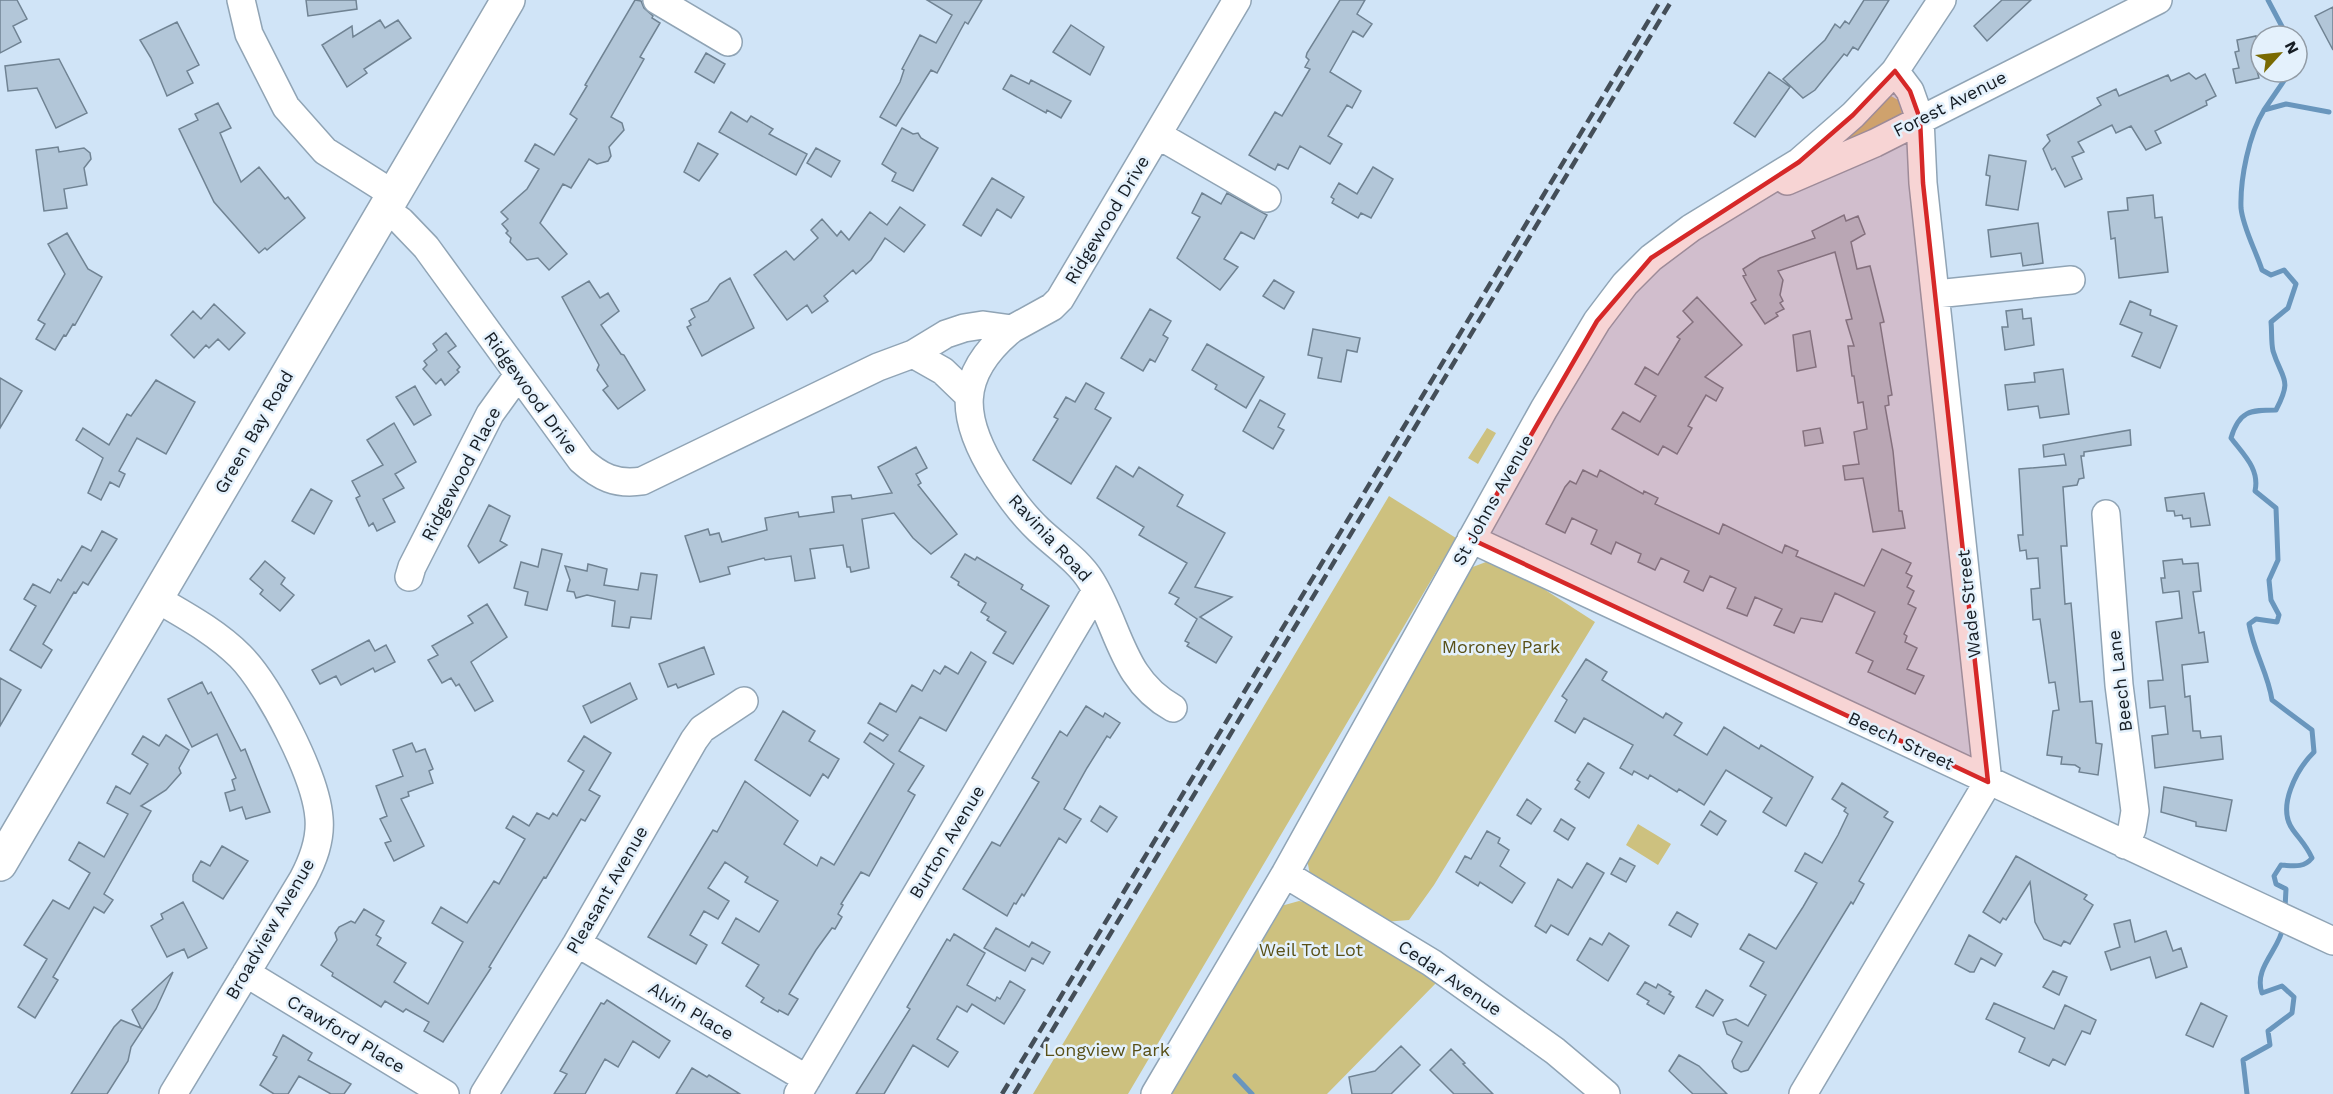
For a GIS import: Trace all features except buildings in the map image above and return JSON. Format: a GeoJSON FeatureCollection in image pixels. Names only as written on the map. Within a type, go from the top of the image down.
{"type":"FeatureCollection","features":[{"type":"Feature","properties":{"kind":"main road","name":"Green Bay Road"},"geometry":{"type":"LineString","coordinates":[[0,864],[508,0]]}},
{"type":"Feature","properties":{"kind":"street","name":"Ridgewood Drive"},"geometry":{"type":"LineString","coordinates":[[241,0],[249,34],[286,107],[311,138],[325,151],[389,202],[401,221],[426,247],[580,460],[597,474],[612,481],[629,483],[659,475],[878,367],[913,354],[946,334],[982,325],[1012,329],[1052,307],[1060,299],[1237,0]]}},
{"type":"Feature","properties":{"kind":"street"},"geometry":{"type":"LineString","coordinates":[[657,0],[728,42]]}},
{"type":"Feature","properties":{"kind":"street","name":"St Johns Avenue"},"geometry":{"type":"LineString","coordinates":[[1155,1094],[1285,874],[1471,539],[1591,330],[1625,285],[1651,258],[1690,228],[1798,162],[1853,115],[1895,71],[1942,0]]}},
{"type":"Feature","properties":{"kind":"street","name":"Forest Avenue"},"geometry":{"type":"LineString","coordinates":[[1738,200],[1836,161],[2158,0]]}},
{"type":"Feature","properties":{"kind":"street","name":"Wade Street"},"geometry":{"type":"LineString","coordinates":[[1895,71],[1910,91],[1920,119],[1923,183],[1988,782]]}},
{"type":"Feature","properties":{"kind":"street"},"geometry":{"type":"LineString","coordinates":[[1158,135],[1267,198]]}},
{"type":"Feature","properties":{"kind":"street"},"geometry":{"type":"LineString","coordinates":[[1936,294],[2071,280]]}},
{"type":"Feature","properties":{"kind":"street","name":"Ravinia Road"},"geometry":{"type":"LineString","coordinates":[[1012,329],[982,362],[969,396],[972,429],[1008,494],[1038,529],[1083,571],[1096,591],[1136,677],[1157,699],[1173,708]]}},
{"type":"Feature","properties":{"kind":"street"},"geometry":{"type":"LineString","coordinates":[[913,354],[943,370],[969,396]]}},
{"type":"Feature","properties":{"kind":"street","name":"Ridgewood Place"},"geometry":{"type":"LineString","coordinates":[[409,577],[490,414],[518,375]]}},
{"type":"Feature","properties":{"kind":"street","name":"Beech Lane"},"geometry":{"type":"LineString","coordinates":[[2106,514],[2119,685],[2135,811],[2132,829],[2125,845]]}},
{"type":"Feature","properties":{"kind":"street","name":"Beech Street"},"geometry":{"type":"LineString","coordinates":[[1471,539],[2333,941]]}},
{"type":"Feature","properties":{"kind":"street","name":"Burton Avenue"},"geometry":{"type":"LineString","coordinates":[[802,1086],[1096,591]]}},
{"type":"Feature","properties":{"kind":"street","name":"Broadview Avenue"},"geometry":{"type":"LineString","coordinates":[[157,599],[225,643],[253,670],[308,773],[316,798],[319,834],[310,865],[173,1094]]}},
{"type":"Feature","properties":{"kind":"street","name":"Pleasant Avenue"},"geometry":{"type":"LineString","coordinates":[[484,1094],[577,942],[694,740],[702,729],[744,701]]}},
{"type":"Feature","properties":{"kind":"street"},"geometry":{"type":"LineString","coordinates":[[1803,1094],[1988,782]]}},
{"type":"Feature","properties":{"kind":"street","name":"Cedar Avenue"},"geometry":{"type":"LineString","coordinates":[[1285,874],[1432,963],[1555,1051],[1606,1094]]}},
{"type":"Feature","properties":{"kind":"street","name":"Alvin Place"},"geometry":{"type":"LineString","coordinates":[[577,942],[802,1086]]}},
{"type":"Feature","properties":{"kind":"street","name":"Crawford Place"},"geometry":{"type":"LineString","coordinates":[[246,973],[445,1094]]}},
{"type":"Feature","properties":{"kind":"highlighted area"},"geometry":{"type":"Polygon","coordinates":[[[1895,71],[1910,91],[1920,119],[1923,183],[1988,782],[1471,539],[1597,321],[1651,258],[1799,162],[1853,115],[1895,71]]]}},
{"type":"Feature","properties":{"kind":"green space"},"geometry":{"type":"Polygon","coordinates":[[[1891,96],[1898,100],[1904,120],[1831,151],[1891,96]]]}},
{"type":"Feature","properties":{"kind":"green space"},"geometry":{"type":"Polygon","coordinates":[[[1487,428],[1496,433],[1478,464],[1468,458],[1487,428]]]}},
{"type":"Feature","properties":{"kind":"green space","name":"Longview Park"},"geometry":{"type":"Polygon","coordinates":[[[1389,496],[1456,538],[1128,1094],[1033,1094],[1389,496]]]}},
{"type":"Feature","properties":{"kind":"green space","name":"Moroney Park"},"geometry":{"type":"Polygon","coordinates":[[[1486,562],[1516,571],[1595,622],[1434,885],[1409,920],[1384,922],[1310,875],[1307,859],[1470,568],[1486,562]]]}},
{"type":"Feature","properties":{"kind":"green space"},"geometry":{"type":"Polygon","coordinates":[[[1638,824],[1671,844],[1658,865],[1626,845],[1638,824]]]}},
{"type":"Feature","properties":{"kind":"green space","name":"Weil Tot Lot"},"geometry":{"type":"Polygon","coordinates":[[[1299,901],[1314,904],[1439,980],[1327,1094],[1171,1094],[1281,906],[1299,901]]]}},
{"type":"Feature","properties":{"kind":"waterway"},"geometry":{"type":"LineString","coordinates":[[2268,0],[2281,24]]}},
{"type":"Feature","properties":{"kind":"waterway"},"geometry":{"type":"LineString","coordinates":[[2264,110],[2282,84]]}},
{"type":"Feature","properties":{"kind":"waterway"},"geometry":{"type":"LineString","coordinates":[[2285,908],[2286,889],[2276,884],[2274,876],[2281,865],[2302,865],[2312,858],[2288,821],[2287,810],[2295,778],[2314,752],[2312,730],[2272,700],[2251,634],[2249,624],[2256,619],[2277,622],[2279,615],[2271,600],[2269,580],[2278,560],[2276,508],[2255,491],[2253,469],[2231,438],[2242,417],[2252,412],[2276,410],[2281,399],[2285,385],[2273,351],[2271,322],[2288,308],[2296,284],[2284,270],[2271,275],[2262,270],[2244,223],[2241,196],[2250,144],[2264,110],[2286,104],[2329,112]]}},
{"type":"Feature","properties":{"kind":"waterway"},"geometry":{"type":"LineString","coordinates":[[2247,1094],[2243,1060],[2270,1045],[2268,1031],[2292,1013],[2294,997],[2282,986],[2262,993],[2260,984],[2264,967],[2283,927]]}},
{"type":"Feature","properties":{"kind":"waterway"},"geometry":{"type":"LineString","coordinates":[[1235,1076],[1252,1094]]}},
{"type":"Feature","properties":{"kind":"railway"},"geometry":{"type":"LineString","coordinates":[[1002,1094],[1661,0]]}},
{"type":"Feature","properties":{"kind":"railway"},"geometry":{"type":"LineString","coordinates":[[1014,1094],[1672,0]]}}]}
